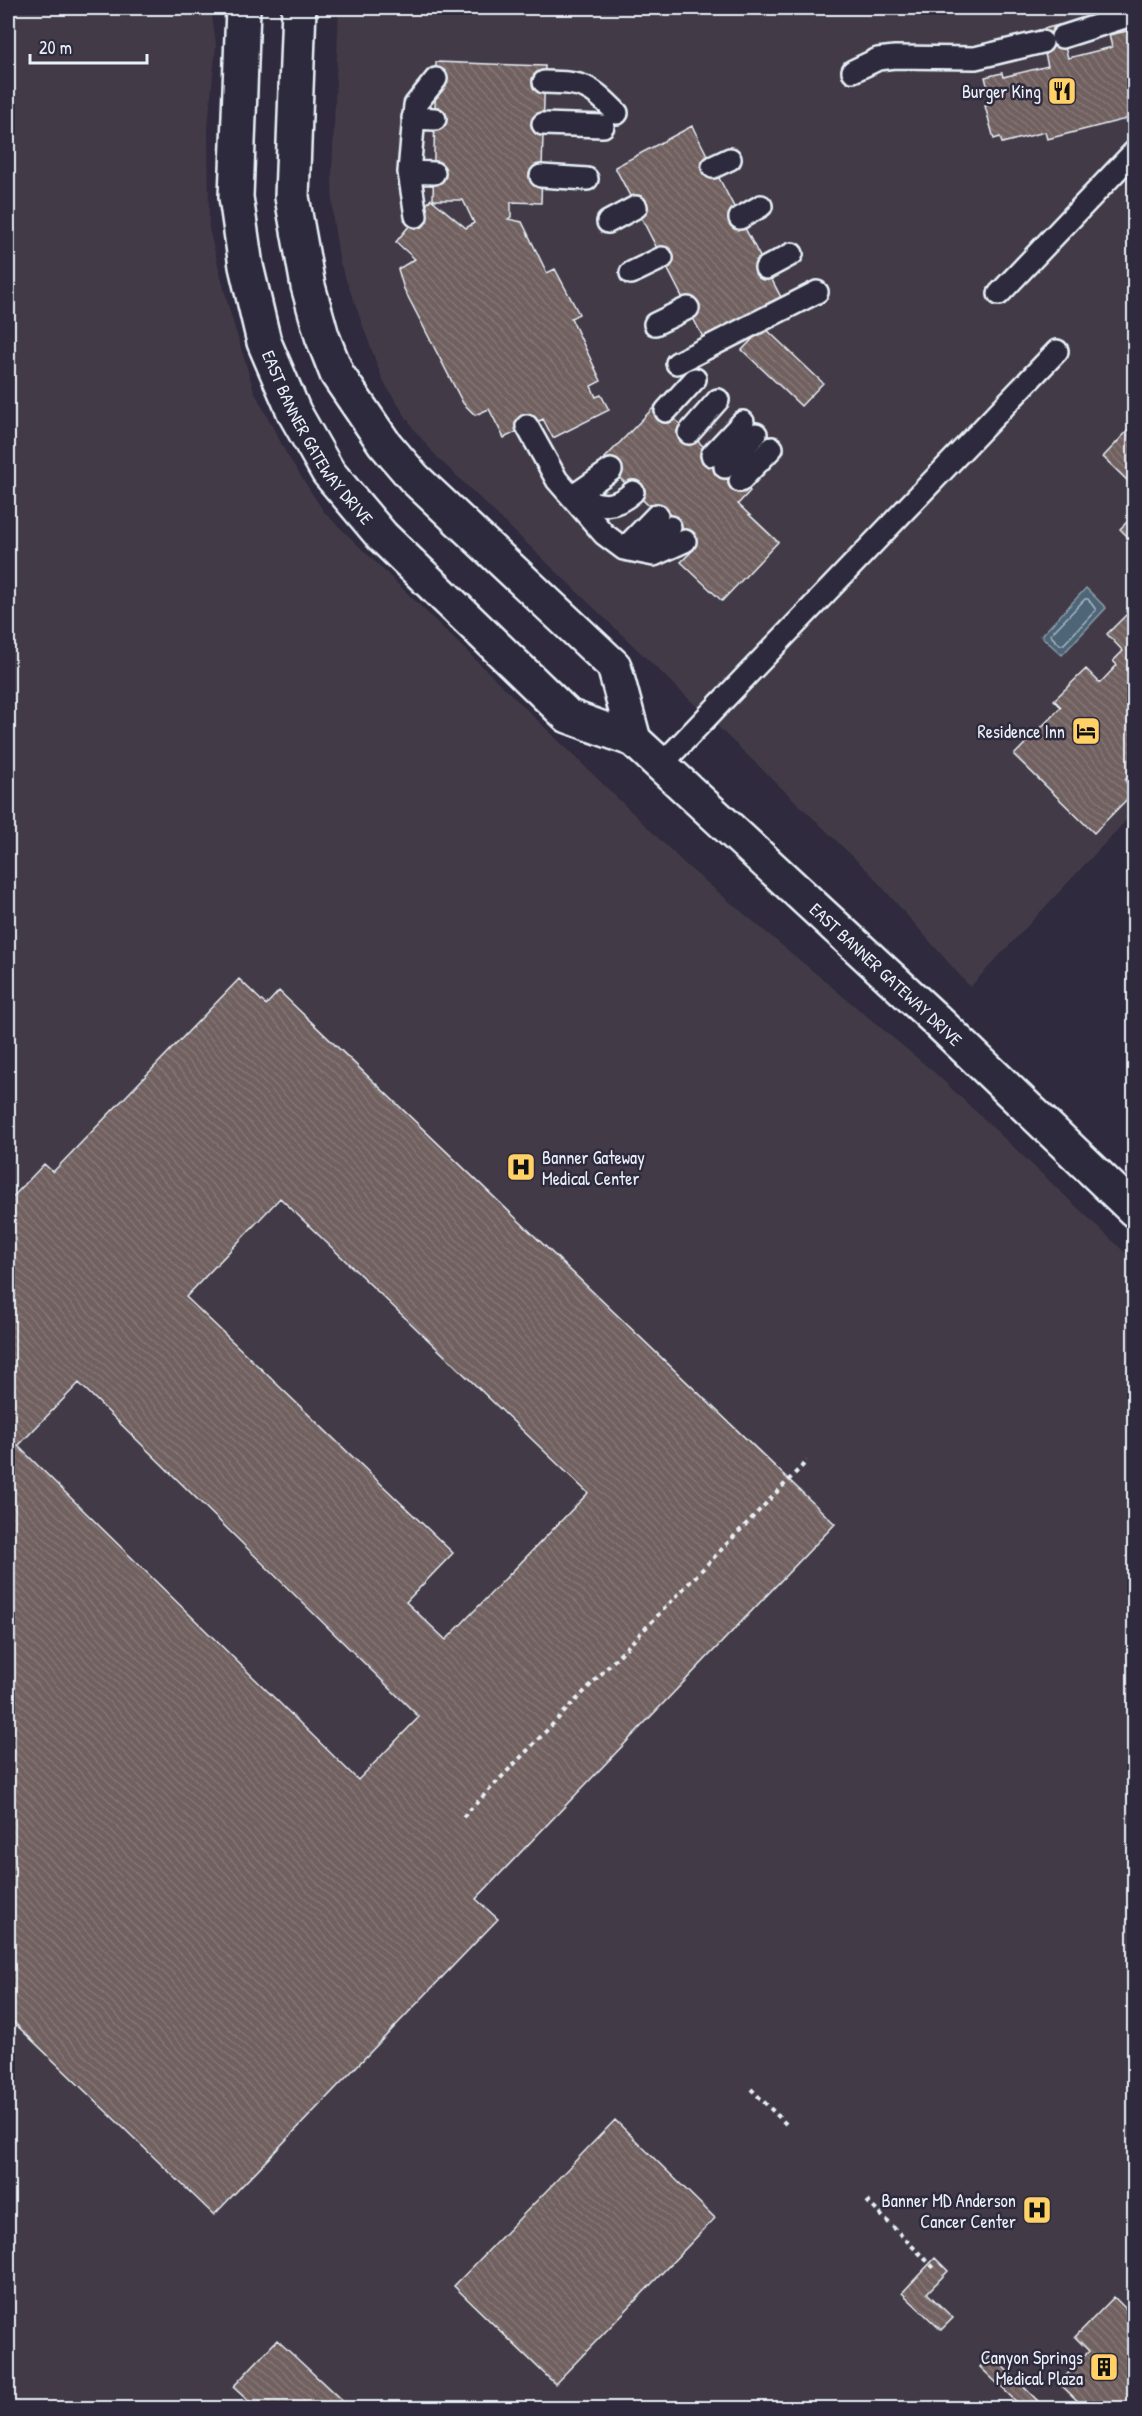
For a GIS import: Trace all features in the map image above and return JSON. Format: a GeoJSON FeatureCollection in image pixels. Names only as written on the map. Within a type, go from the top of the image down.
{"type":"FeatureCollection","features":[{"type":"Feature","properties":{"kind":"street","name":"EAST BANNER GATEWAY DRIVE"},"geometry":{"type":"LineString","coordinates":[[243,8],[236,196],[246,266],[264,342],[294,412],[328,472],[382,536],[568,716],[634,740],[934,1018],[1134,1210]]}},
{"type":"Feature","properties":{"kind":"street","name":"EAST BANNER GATEWAY DRIVE"},"geometry":{"type":"LineString","coordinates":[[299,8],[292,197],[308,286],[322,336],[337,374],[384,443],[414,478],[614,666],[634,740]]}},
{"type":"Feature","properties":{"kind":"lane"},"geometry":{"type":"LineString","coordinates":[[853,71],[878,59],[895,57],[975,58],[1052,39],[1134,14]]}},
{"type":"Feature","properties":{"kind":"lane"},"geometry":{"type":"LineString","coordinates":[[417,216],[409,172],[413,118],[415,105],[436,79]]}},
{"type":"Feature","properties":{"kind":"lane"},"geometry":{"type":"LineString","coordinates":[[543,124],[610,119],[596,92],[578,83],[544,82]]}},
{"type":"Feature","properties":{"kind":"lane"},"geometry":{"type":"LineString","coordinates":[[413,118],[435,119]]}},
{"type":"Feature","properties":{"kind":"lane"},"geometry":{"type":"LineString","coordinates":[[999,294],[1134,152]]}},
{"type":"Feature","properties":{"kind":"lane"},"geometry":{"type":"LineString","coordinates":[[409,172],[434,173]]}},
{"type":"Feature","properties":{"kind":"lane"},"geometry":{"type":"LineString","coordinates":[[541,176],[587,179]]}},
{"type":"Feature","properties":{"kind":"lane"},"geometry":{"type":"LineString","coordinates":[[740,218],[761,206]]}},
{"type":"Feature","properties":{"kind":"lane"},"geometry":{"type":"LineString","coordinates":[[608,222],[636,207]]}},
{"type":"Feature","properties":{"kind":"lane"},"geometry":{"type":"LineString","coordinates":[[765,268],[792,254]]}},
{"type":"Feature","properties":{"kind":"lane"},"geometry":{"type":"LineString","coordinates":[[631,273],[662,258]]}},
{"type":"Feature","properties":{"kind":"lane"},"geometry":{"type":"LineString","coordinates":[[677,363],[817,292]]}},
{"type":"Feature","properties":{"kind":"lane"},"geometry":{"type":"LineString","coordinates":[[655,324],[688,308]]}},
{"type":"Feature","properties":{"kind":"lane"},"geometry":{"type":"LineString","coordinates":[[660,766],[1057,351]]}},
{"type":"Feature","properties":{"kind":"lane"},"geometry":{"type":"LineString","coordinates":[[666,411],[695,380]]}},
{"type":"Feature","properties":{"kind":"lane"},"geometry":{"type":"LineString","coordinates":[[689,433],[718,400]]}},
{"type":"Feature","properties":{"kind":"lane"},"geometry":{"type":"LineString","coordinates":[[527,426],[557,480],[604,534],[624,549],[654,555],[671,527],[624,549]]}},
{"type":"Feature","properties":{"kind":"lane"},"geometry":{"type":"LineString","coordinates":[[726,468],[757,435],[726,468]]}},
{"type":"Feature","properties":{"kind":"lane"},"geometry":{"type":"LineString","coordinates":[[572,497],[611,470]]}},
{"type":"Feature","properties":{"kind":"lane"},"geometry":{"type":"LineString","coordinates":[[572,497],[608,506],[622,501],[633,492]]}},
{"type":"Feature","properties":{"kind":"path"},"geometry":{"type":"LineString","coordinates":[[463,1817],[807,1461]]}},
{"type":"Feature","properties":{"kind":"path"},"geometry":{"type":"LineString","coordinates":[[751,2090],[788,2126]]}},
{"type":"Feature","properties":{"kind":"path"},"geometry":{"type":"LineString","coordinates":[[867,2201],[936,2270]]}},
{"type":"Feature","properties":{"kind":"shaded area","name":"Banner Gateway Medical Center"},"geometry":{"type":"Polygon","coordinates":[[[8,8],[206,8],[212,16],[216,45],[208,126],[209,229],[230,312],[254,391],[286,453],[324,512],[688,867],[935,1073],[1134,1261],[1134,2408],[8,2408],[8,8]]]}},
{"type":"Feature","properties":{"kind":"shaded area"},"geometry":{"type":"Polygon","coordinates":[[[339,8],[1134,8],[1134,812],[970,987],[869,872],[438,458],[415,431],[383,381],[340,263],[333,220],[332,173],[339,8]]]}},
{"type":"Feature","properties":{"kind":"water"},"geometry":{"type":"Polygon","coordinates":[[[1086,588],[1106,608],[1062,655],[1041,636],[1086,588]]]}},
{"type":"Feature","properties":{"kind":"building","name":"Burger King"},"geometry":{"type":"Polygon","coordinates":[[[1059,25],[1068,58],[1112,47],[1109,35],[1132,30],[1134,117],[1047,139],[1045,132],[1002,143],[1000,137],[994,139],[985,106],[992,104],[985,77],[1002,73],[1003,77],[1048,66],[1039,30],[1059,25]]]}},
{"type":"Feature","properties":{"kind":"building"},"geometry":{"type":"Polygon","coordinates":[[[436,62],[545,66],[541,203],[511,202],[511,217],[508,219],[522,222],[547,273],[555,269],[579,314],[571,318],[601,381],[591,386],[596,397],[601,395],[609,410],[553,438],[543,419],[504,438],[489,409],[475,415],[463,403],[404,289],[398,269],[415,259],[396,242],[431,199],[466,228],[474,223],[463,200],[433,200],[436,62]]]}},
{"type":"Feature","properties":{"kind":"building"},"geometry":{"type":"Polygon","coordinates":[[[692,126],[785,305],[707,345],[615,167],[692,126]]]}},
{"type":"Feature","properties":{"kind":"building"},"geometry":{"type":"Polygon","coordinates":[[[764,327],[823,383],[801,406],[742,350],[764,327]]]}},
{"type":"Feature","properties":{"kind":"building"},"geometry":{"type":"Polygon","coordinates":[[[658,403],[750,491],[738,504],[778,542],[722,601],[681,562],[694,549],[602,461],[658,403]]]}},
{"type":"Feature","properties":{"kind":"building"},"geometry":{"type":"Polygon","coordinates":[[[1133,425],[1134,496],[1128,489],[1132,485],[1103,457],[1133,425]]]}},
{"type":"Feature","properties":{"kind":"building"},"geometry":{"type":"Polygon","coordinates":[[[1134,515],[1134,543],[1120,529],[1134,515]]]}},
{"type":"Feature","properties":{"kind":"building","name":"Residence Inn"},"geometry":{"type":"Polygon","coordinates":[[[1134,607],[1134,777],[1131,774],[1125,780],[1134,792],[1094,833],[1014,755],[1061,707],[1054,700],[1086,669],[1100,683],[1117,665],[1113,661],[1123,651],[1107,634],[1134,607]]]}},
{"type":"Feature","properties":{"kind":"building"},"geometry":{"type":"Polygon","coordinates":[[[239,979],[266,1005],[279,991],[835,1524],[476,1899],[498,1919],[214,2215],[8,2017],[8,1202],[44,1164],[53,1172],[239,979]],[[280,1198],[186,1297],[453,1553],[406,1602],[446,1640],[588,1493],[280,1198]],[[79,1383],[18,1446],[358,1780],[419,1717],[79,1383]]]}},
{"type":"Feature","properties":{"kind":"building"},"geometry":{"type":"Polygon","coordinates":[[[615,2120],[715,2218],[555,2384],[454,2286],[615,2120]]]}},
{"type":"Feature","properties":{"kind":"building"},"geometry":{"type":"Polygon","coordinates":[[[935,2258],[948,2271],[927,2293],[953,2318],[941,2330],[902,2293],[935,2258]]]}},
{"type":"Feature","properties":{"kind":"building","name":"Canyon Springs Medical Plaza"},"geometry":{"type":"Polygon","coordinates":[[[1114,2297],[1128,2311],[1134,2305],[1134,2408],[1085,2408],[1059,2383],[1089,2351],[1075,2337],[1114,2297]]]}},
{"type":"Feature","properties":{"kind":"building"},"geometry":{"type":"Polygon","coordinates":[[[277,2340],[350,2408],[256,2408],[233,2387],[277,2340]]]}},
{"type":"Feature","properties":{"kind":"building"},"geometry":{"type":"Polygon","coordinates":[[[991,2355],[1043,2406],[1023,2408],[980,2367],[991,2355]]]}},
{"type":"Feature","properties":{"kind":"place","name":"Burger King"},"geometry":{"type":"Point","coordinates":[1062,91]}},
{"type":"Feature","properties":{"kind":"place","name":"Residence Inn"},"geometry":{"type":"Point","coordinates":[1086,731]}},
{"type":"Feature","properties":{"kind":"place","name":"Banner Gateway Medical Center"},"geometry":{"type":"Point","coordinates":[521,1167]}},
{"type":"Feature","properties":{"kind":"place","name":"Banner MD Anderson Cancer Center"},"geometry":{"type":"Point","coordinates":[1037,2210]}},
{"type":"Feature","properties":{"kind":"place","name":"Canyon Springs Medical Plaza"},"geometry":{"type":"Point","coordinates":[1104,2367]}}]}
